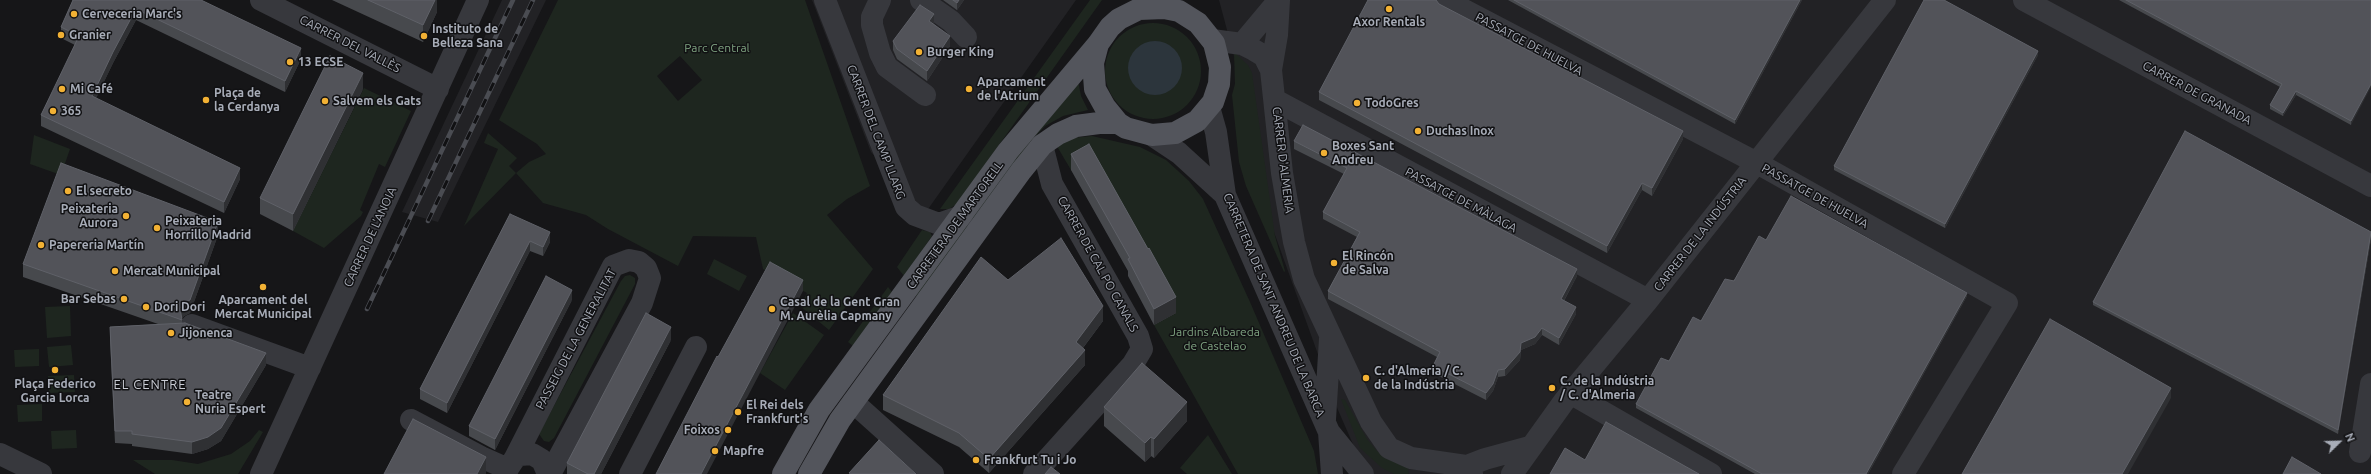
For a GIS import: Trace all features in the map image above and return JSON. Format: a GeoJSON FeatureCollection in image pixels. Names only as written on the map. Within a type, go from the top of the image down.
{"type":"FeatureCollection","features":[{"type":"Feature","properties":{"kind":"main road","name":"CARRETERA DE MARTORELL"},"geometry":{"type":"LineString","coordinates":[[1119,19],[1129,0]]}},
{"type":"Feature","properties":{"kind":"main road","name":"CARRETERA DE MARTORELL"},"geometry":{"type":"LineString","coordinates":[[1194,0],[1198,23]]}},
{"type":"Feature","properties":{"kind":"main road","name":"CARRETERA DE MARTORELL"},"geometry":{"type":"LineString","coordinates":[[783,474],[819,410],[1034,118],[1098,44],[1110,27],[1119,19],[1138,9],[1164,8],[1179,11],[1198,23],[1212,40],[1217,52],[1220,66],[1219,84],[1209,107],[1188,127],[1175,133],[1152,135],[1139,133],[1118,123],[1105,107],[1095,90],[1093,63],[1098,44]]}},
{"type":"Feature","properties":{"kind":"main road","name":"CARRETERA DE MARTORELL"},"geometry":{"type":"LineString","coordinates":[[809,474],[840,420],[1021,171],[1042,145],[1058,134],[1076,126],[1099,123],[1118,123]]}},
{"type":"Feature","properties":{"kind":"street","name":"CARRER DEL VALLÈS"},"geometry":{"type":"LineString","coordinates":[[261,0],[438,89]]}},
{"type":"Feature","properties":{"kind":"street","name":"CARRER DE L'ANOIA"},"geometry":{"type":"LineString","coordinates":[[261,474],[478,0]]}},
{"type":"Feature","properties":{"kind":"street","name":"CARRER DEL CAMP LLARG"},"geometry":{"type":"LineString","coordinates":[[825,0],[906,207],[915,215],[939,224],[962,216]]}},
{"type":"Feature","properties":{"kind":"street"},"geometry":{"type":"LineString","coordinates":[[880,0],[872,17],[872,25],[880,53],[887,67],[925,95]]}},
{"type":"Feature","properties":{"kind":"street"},"geometry":{"type":"LineString","coordinates":[[921,0],[951,21],[966,37]]}},
{"type":"Feature","properties":{"kind":"street","name":"PASSATGE DE HUELVA"},"geometry":{"type":"LineString","coordinates":[[1445,0],[1757,163],[2006,303],[1903,474]]}},
{"type":"Feature","properties":{"kind":"street","name":"CARRER DE LA INDÚSTRIA"},"geometry":{"type":"LineString","coordinates":[[1512,474],[1529,447],[1570,394],[1648,300],[1885,0]]}},
{"type":"Feature","properties":{"kind":"street","name":"CARRER DE GRANADA"},"geometry":{"type":"LineString","coordinates":[[2024,0],[2371,186]]}},
{"type":"Feature","properties":{"kind":"street"},"geometry":{"type":"LineString","coordinates":[[1242,44],[1279,1]]}},
{"type":"Feature","properties":{"kind":"street"},"geometry":{"type":"LineString","coordinates":[[1271,70],[1278,35],[1279,1]]}},
{"type":"Feature","properties":{"kind":"street","name":"CARRER D'ALMERIA"},"geometry":{"type":"LineString","coordinates":[[1212,40],[1242,44],[1264,56],[1271,70],[1282,173],[1294,242],[1304,278],[1370,422],[1389,448],[1411,458],[1462,471]]}},
{"type":"Feature","properties":{"kind":"street","name":"PASSATGE DE MÀLAGA"},"geometry":{"type":"LineString","coordinates":[[1275,100],[1648,300]]}},
{"type":"Feature","properties":{"kind":"street","name":"CARRETERA DE SANT ANDREU DE LA BARCA"},"geometry":{"type":"LineString","coordinates":[[1209,107],[1216,132],[1225,195],[1327,427],[1362,474]]}},
{"type":"Feature","properties":{"kind":"street"},"geometry":{"type":"LineString","coordinates":[[1152,135],[1179,153],[1225,195]]}},
{"type":"Feature","properties":{"kind":"street","name":"CARRER DE CAL PO CANALS"},"geometry":{"type":"LineString","coordinates":[[1034,474],[1133,364],[1142,350],[1138,336],[1052,184],[1042,145]]}},
{"type":"Feature","properties":{"kind":"street","name":"CARRER DE CAL PO CANALS"},"geometry":{"type":"LineString","coordinates":[[1021,171],[1037,174],[1052,184]]}},
{"type":"Feature","properties":{"kind":"street","name":"PASSEIG DE LA GENERALITAT"},"geometry":{"type":"LineString","coordinates":[[510,467],[613,266],[629,260],[640,262],[646,268],[650,278],[642,303],[549,474]]}},
{"type":"Feature","properties":{"kind":"street"},"geometry":{"type":"LineString","coordinates":[[195,320],[312,362]]}},
{"type":"Feature","properties":{"kind":"street","name":"CARRER D'ALMERIA"},"geometry":{"type":"LineString","coordinates":[[1327,427],[1330,337]]}},
{"type":"Feature","properties":{"kind":"street"},"geometry":{"type":"LineString","coordinates":[[630,474],[696,347]]}},
{"type":"Feature","properties":{"kind":"street"},"geometry":{"type":"LineString","coordinates":[[2360,452],[2371,384]]}},
{"type":"Feature","properties":{"kind":"street"},"geometry":{"type":"LineString","coordinates":[[1570,394],[1711,474]]}},
{"type":"Feature","properties":{"kind":"street"},"geometry":{"type":"LineString","coordinates":[[853,402],[933,474]]}},
{"type":"Feature","properties":{"kind":"street"},"geometry":{"type":"LineString","coordinates":[[411,420],[510,467]]}},
{"type":"Feature","properties":{"kind":"street","name":"CARRETERA DE SANT ANDREU DE LA BARCA"},"geometry":{"type":"LineString","coordinates":[[1327,427],[1332,474]]}},
{"type":"Feature","properties":{"kind":"street"},"geometry":{"type":"LineString","coordinates":[[1462,471],[1485,458],[1529,447]]}},
{"type":"Feature","properties":{"kind":"street"},"geometry":{"type":"LineString","coordinates":[[0,454],[41,474]]}},
{"type":"Feature","properties":{"kind":"street","name":"PASSEIG DE LA GENERALITAT"},"geometry":{"type":"LineString","coordinates":[[510,467],[526,454],[538,456],[546,466],[549,474]]}},
{"type":"Feature","properties":{"kind":"shaded area"},"geometry":{"type":"Polygon","coordinates":[[[502,0],[546,0],[438,222],[402,212],[502,0]]]}},
{"type":"Feature","properties":{"kind":"shaded area"},"geometry":{"type":"Polygon","coordinates":[[[812,0],[1076,0],[926,212],[871,152],[812,0]]]}},
{"type":"Feature","properties":{"kind":"shaded area"},"geometry":{"type":"Polygon","coordinates":[[[1219,0],[2371,0],[2371,474],[1366,474],[1338,410],[1247,157],[1234,56],[1219,0]]]}},
{"type":"Feature","properties":{"kind":"shaded area"},"geometry":{"type":"Polygon","coordinates":[[[1155,41],[1165,43],[1174,49],[1180,58],[1182,68],[1180,78],[1174,87],[1165,93],[1155,95],[1145,93],[1136,87],[1130,78],[1128,68],[1130,58],[1136,49],[1145,43],[1155,41]]]}},
{"type":"Feature","properties":{"kind":"green space","name":"Parc Central"},"geometry":{"type":"Polygon","coordinates":[[[558,0],[805,0],[870,186],[847,199],[827,215],[873,269],[829,330],[800,306],[807,293],[763,269],[756,237],[693,236],[678,266],[608,229],[586,215],[543,203],[516,173],[529,162],[546,154],[537,144],[499,120],[558,0]],[[680,56],[657,76],[678,101],[702,80],[680,56]]]}},
{"type":"Feature","properties":{"kind":"green space"},"geometry":{"type":"Polygon","coordinates":[[[1090,0],[1102,0],[957,204],[949,209],[940,209],[1090,0]]]}},
{"type":"Feature","properties":{"kind":"green space"},"geometry":{"type":"Polygon","coordinates":[[[1153,23],[1171,27],[1187,37],[1197,53],[1201,71],[1197,89],[1187,105],[1171,115],[1153,119],[1135,115],[1119,105],[1109,89],[1105,71],[1109,53],[1119,37],[1135,27],[1153,23]]]}},
{"type":"Feature","properties":{"kind":"green space"},"geometry":{"type":"Polygon","coordinates":[[[1234,52],[1248,65],[1252,73],[1275,236],[1285,271],[1284,272],[1246,186],[1239,162],[1232,95],[1235,84],[1234,52]]]}},
{"type":"Feature","properties":{"kind":"green space"},"geometry":{"type":"Polygon","coordinates":[[[1078,80],[1081,96],[1088,110],[1063,116],[1045,126],[1032,140],[917,297],[913,291],[1000,172],[1078,80]]]}},
{"type":"Feature","properties":{"kind":"green space"},"geometry":{"type":"Polygon","coordinates":[[[364,88],[411,111],[385,167],[379,164],[360,210],[363,212],[361,216],[324,248],[293,231],[364,88]]]}},
{"type":"Feature","properties":{"kind":"green space"},"geometry":{"type":"Polygon","coordinates":[[[488,133],[517,158],[509,166],[516,173],[464,226],[498,149],[484,143],[488,133]]]}},
{"type":"Feature","properties":{"kind":"green space"},"geometry":{"type":"Polygon","coordinates":[[[34,135],[70,149],[61,175],[30,164],[34,135]]]}},
{"type":"Feature","properties":{"kind":"green space","name":"Jardins Albareda de Castelao"},"geometry":{"type":"Polygon","coordinates":[[[1092,136],[1140,147],[1166,160],[1189,181],[1203,199],[1250,302],[1314,451],[1318,474],[1238,474],[1154,325],[1176,313],[1071,170],[1055,143],[1071,138],[1092,136]]]}},
{"type":"Feature","properties":{"kind":"green space"},"geometry":{"type":"Polygon","coordinates":[[[922,230],[930,232],[932,236],[904,276],[897,267],[922,230]]]}},
{"type":"Feature","properties":{"kind":"green space"},"geometry":{"type":"Polygon","coordinates":[[[714,259],[747,276],[739,291],[707,274],[714,259]]]}},
{"type":"Feature","properties":{"kind":"green space"},"geometry":{"type":"Polygon","coordinates":[[[630,275],[635,278],[635,284],[554,438],[549,442],[544,441],[539,434],[541,430],[621,281],[625,276],[630,275]]]}},
{"type":"Feature","properties":{"kind":"green space"},"geometry":{"type":"Polygon","coordinates":[[[888,287],[892,292],[853,346],[848,342],[888,287]]]}},
{"type":"Feature","properties":{"kind":"green space"},"geometry":{"type":"Polygon","coordinates":[[[70,306],[71,336],[47,338],[45,307],[70,306]]]}},
{"type":"Feature","properties":{"kind":"green space"},"geometry":{"type":"Polygon","coordinates":[[[793,313],[824,335],[785,390],[760,373],[793,313]]]}},
{"type":"Feature","properties":{"kind":"green space"},"geometry":{"type":"Polygon","coordinates":[[[71,345],[73,365],[49,367],[47,347],[71,345]]]}},
{"type":"Feature","properties":{"kind":"green space"},"geometry":{"type":"Polygon","coordinates":[[[39,349],[39,366],[15,367],[14,350],[39,349]]]}},
{"type":"Feature","properties":{"kind":"green space"},"geometry":{"type":"Polygon","coordinates":[[[74,375],[75,392],[49,393],[48,376],[74,375]]]}},
{"type":"Feature","properties":{"kind":"green space"},"geometry":{"type":"Polygon","coordinates":[[[1341,399],[1345,400],[1367,439],[1377,451],[1386,458],[1408,468],[1409,474],[1394,474],[1382,468],[1360,448],[1341,399]]]}},
{"type":"Feature","properties":{"kind":"green space"},"geometry":{"type":"Polygon","coordinates":[[[42,404],[42,421],[18,422],[17,405],[42,404]]]}},
{"type":"Feature","properties":{"kind":"green space"},"geometry":{"type":"Polygon","coordinates":[[[76,430],[77,448],[52,449],[51,431],[76,430]]]}},
{"type":"Feature","properties":{"kind":"green space"},"geometry":{"type":"Polygon","coordinates":[[[259,430],[263,432],[238,474],[155,474],[133,460],[172,460],[198,464],[231,454],[250,441],[259,430]]]}},
{"type":"Feature","properties":{"kind":"green space"},"geometry":{"type":"Polygon","coordinates":[[[1208,435],[1232,474],[1187,474],[1180,468],[1208,435]]]}},
{"type":"Feature","properties":{"kind":"building"},"geometry":{"type":"Polygon","coordinates":[[[73,0],[201,0],[301,48],[285,81],[136,9],[113,52],[92,96],[240,168],[224,202],[41,115],[79,36],[61,27],[73,0]]]}},
{"type":"Feature","properties":{"kind":"building"},"geometry":{"type":"Polygon","coordinates":[[[368,0],[435,0],[423,25],[368,0]]]}},
{"type":"Feature","properties":{"kind":"building"},"geometry":{"type":"Polygon","coordinates":[[[1368,0],[1436,0],[1439,4],[1683,131],[1652,188],[1642,183],[1607,246],[1319,92],[1368,0]]]}},
{"type":"Feature","properties":{"kind":"building"},"geometry":{"type":"Polygon","coordinates":[[[1514,0],[1800,0],[1735,120],[1514,0]]]}},
{"type":"Feature","properties":{"kind":"building"},"geometry":{"type":"Polygon","coordinates":[[[1924,0],[1944,0],[2038,51],[1945,224],[1834,166],[1924,0]]]}},
{"type":"Feature","properties":{"kind":"building"},"geometry":{"type":"Polygon","coordinates":[[[2126,0],[2371,0],[2371,84],[2351,121],[2296,91],[2283,113],[2270,105],[2282,84],[2126,0]]]}},
{"type":"Feature","properties":{"kind":"building","name":"Burger King"},"geometry":{"type":"Polygon","coordinates":[[[920,5],[934,14],[929,21],[950,36],[927,71],[897,49],[893,41],[920,5]]]}},
{"type":"Feature","properties":{"kind":"building"},"geometry":{"type":"Polygon","coordinates":[[[330,56],[363,73],[293,214],[260,198],[330,56]]]}},
{"type":"Feature","properties":{"kind":"building"},"geometry":{"type":"Polygon","coordinates":[[[1303,125],[1577,269],[1561,299],[1576,307],[1559,338],[1542,328],[1535,337],[1521,343],[1520,352],[1505,369],[1498,370],[1493,384],[1486,393],[1433,366],[1440,352],[1328,291],[1360,232],[1323,212],[1347,168],[1294,141],[1303,125]]]}},
{"type":"Feature","properties":{"kind":"building"},"geometry":{"type":"Polygon","coordinates":[[[2185,131],[2371,232],[2338,430],[2093,302],[2185,131]]]}},
{"type":"Feature","properties":{"kind":"building"},"geometry":{"type":"Polygon","coordinates":[[[1089,144],[1176,297],[1154,309],[1128,259],[1130,258],[1071,154],[1089,144]]]}},
{"type":"Feature","properties":{"kind":"building","name":"Mercat Municipal"},"geometry":{"type":"Polygon","coordinates":[[[61,163],[218,222],[190,300],[184,303],[180,308],[182,320],[23,264],[61,163]]]}},
{"type":"Feature","properties":{"kind":"building"},"geometry":{"type":"Polygon","coordinates":[[[1791,196],[1967,293],[1866,474],[1762,474],[1636,404],[1661,358],[1669,361],[1693,317],[1701,321],[1725,279],[1734,281],[1759,236],[1766,240],[1791,196]]]}},
{"type":"Feature","properties":{"kind":"building"},"geometry":{"type":"Polygon","coordinates":[[[510,214],[550,232],[543,247],[530,241],[447,403],[420,389],[510,214]]]}},
{"type":"Feature","properties":{"kind":"building"},"geometry":{"type":"Polygon","coordinates":[[[1061,238],[1103,306],[1076,342],[1085,350],[989,459],[959,433],[883,395],[981,257],[1008,280],[1061,238]]]}},
{"type":"Feature","properties":{"kind":"building"},"geometry":{"type":"Polygon","coordinates":[[[770,262],[803,280],[701,474],[656,474],[717,356],[718,357],[770,262]]]}},
{"type":"Feature","properties":{"kind":"building"},"geometry":{"type":"Polygon","coordinates":[[[546,276],[572,290],[495,439],[469,426],[546,276]]]}},
{"type":"Feature","properties":{"kind":"building"},"geometry":{"type":"Polygon","coordinates":[[[646,313],[671,327],[594,474],[588,474],[567,463],[646,313]]]}},
{"type":"Feature","properties":{"kind":"building"},"geometry":{"type":"Polygon","coordinates":[[[2050,319],[2171,388],[2122,474],[1962,474],[2050,319]]]}},
{"type":"Feature","properties":{"kind":"building","name":"Teatre Nuria Espert"},"geometry":{"type":"Polygon","coordinates":[[[185,323],[266,353],[221,428],[208,437],[192,442],[132,434],[132,431],[115,431],[110,327],[185,323]]]}},
{"type":"Feature","properties":{"kind":"building"},"geometry":{"type":"Polygon","coordinates":[[[1142,363],[1187,402],[1154,439],[1151,437],[1145,443],[1104,407],[1142,363]]]}},
{"type":"Feature","properties":{"kind":"building"},"geometry":{"type":"Polygon","coordinates":[[[413,419],[486,457],[477,474],[384,474],[413,419]]]}},
{"type":"Feature","properties":{"kind":"building"},"geometry":{"type":"Polygon","coordinates":[[[1606,422],[1699,474],[1550,474],[1565,448],[1585,460],[1606,422]]]}},
{"type":"Feature","properties":{"kind":"building"},"geometry":{"type":"Polygon","coordinates":[[[879,440],[916,474],[849,473],[879,440]]]}},
{"type":"Feature","properties":{"kind":"building"},"geometry":{"type":"Polygon","coordinates":[[[2292,457],[2321,474],[2283,474],[2292,457]]]}},
{"type":"Feature","properties":{"kind":"building"},"geometry":{"type":"Polygon","coordinates":[[[1051,467],[1060,474],[1045,474],[1051,467]]]}},
{"type":"Feature","properties":{"kind":"railway"},"geometry":{"type":"LineString","coordinates":[[367,309],[513,0]]}},
{"type":"Feature","properties":{"kind":"railway"},"geometry":{"type":"LineString","coordinates":[[428,221],[533,0]]}},
{"type":"Feature","properties":{"kind":"place","name":"Axor Rentals"},"geometry":{"type":"Point","coordinates":[1389,9]}},
{"type":"Feature","properties":{"kind":"place","name":"Cerveceria Marc's"},"geometry":{"type":"Point","coordinates":[74,14]}},
{"type":"Feature","properties":{"kind":"place","name":"Granier"},"geometry":{"type":"Point","coordinates":[61,35]}},
{"type":"Feature","properties":{"kind":"place","name":"Instituto de Belleza Sana"},"geometry":{"type":"Point","coordinates":[424,36]}},
{"type":"Feature","properties":{"kind":"place","name":"Burger King"},"geometry":{"type":"Point","coordinates":[919,52]}},
{"type":"Feature","properties":{"kind":"place","name":"13 ECSE"},"geometry":{"type":"Point","coordinates":[290,62]}},
{"type":"Feature","properties":{"kind":"place","name":"Mi Café"},"geometry":{"type":"Point","coordinates":[62,89]}},
{"type":"Feature","properties":{"kind":"place","name":"Aparcament de l'Atrium"},"geometry":{"type":"Point","coordinates":[969,89]}},
{"type":"Feature","properties":{"kind":"place","name":"Plaça de la Cerdanya"},"geometry":{"type":"Point","coordinates":[206,100]}},
{"type":"Feature","properties":{"kind":"place","name":"Salvem els Gats"},"geometry":{"type":"Point","coordinates":[325,101]}},
{"type":"Feature","properties":{"kind":"place","name":"TodoGres"},"geometry":{"type":"Point","coordinates":[1357,103]}},
{"type":"Feature","properties":{"kind":"place","name":"365"},"geometry":{"type":"Point","coordinates":[53,111]}},
{"type":"Feature","properties":{"kind":"place","name":"Duchas Inox"},"geometry":{"type":"Point","coordinates":[1418,131]}},
{"type":"Feature","properties":{"kind":"place","name":"Boxes Sant Andreu"},"geometry":{"type":"Point","coordinates":[1324,153]}},
{"type":"Feature","properties":{"kind":"place","name":"El secreto"},"geometry":{"type":"Point","coordinates":[68,191]}},
{"type":"Feature","properties":{"kind":"place","name":"Peixateria Aurora"},"geometry":{"type":"Point","coordinates":[126,216]}},
{"type":"Feature","properties":{"kind":"place","name":"Peixateria Horrillo Madrid"},"geometry":{"type":"Point","coordinates":[157,228]}},
{"type":"Feature","properties":{"kind":"place","name":"Papereria Martín"},"geometry":{"type":"Point","coordinates":[41,245]}},
{"type":"Feature","properties":{"kind":"place","name":"El Rincón de Salva"},"geometry":{"type":"Point","coordinates":[1334,263]}},
{"type":"Feature","properties":{"kind":"place","name":"Mercat Municipal"},"geometry":{"type":"Point","coordinates":[115,271]}},
{"type":"Feature","properties":{"kind":"place","name":"Aparcament del Mercat Municipal"},"geometry":{"type":"Point","coordinates":[263,287]}},
{"type":"Feature","properties":{"kind":"place","name":"Bar Sebas"},"geometry":{"type":"Point","coordinates":[124,299]}},
{"type":"Feature","properties":{"kind":"place","name":"Dori Dori"},"geometry":{"type":"Point","coordinates":[146,307]}},
{"type":"Feature","properties":{"kind":"place","name":"Casal de la Gent Gran M. Aurèlia Capmany"},"geometry":{"type":"Point","coordinates":[772,309]}},
{"type":"Feature","properties":{"kind":"place","name":"Jijonenca"},"geometry":{"type":"Point","coordinates":[171,333]}},
{"type":"Feature","properties":{"kind":"place","name":"Plaça Federico Garcia Lorca"},"geometry":{"type":"Point","coordinates":[55,370]}},
{"type":"Feature","properties":{"kind":"place","name":"C. d'Almeria / C. de la Indústria"},"geometry":{"type":"Point","coordinates":[1366,378]}},
{"type":"Feature","properties":{"kind":"place","name":"C. de la Indústria / C. d'Almeria"},"geometry":{"type":"Point","coordinates":[1552,388]}},
{"type":"Feature","properties":{"kind":"place","name":"Teatre Nuria Espert"},"geometry":{"type":"Point","coordinates":[187,402]}},
{"type":"Feature","properties":{"kind":"place","name":"El Rei dels Frankfurt's"},"geometry":{"type":"Point","coordinates":[738,412]}},
{"type":"Feature","properties":{"kind":"place","name":"Foixos"},"geometry":{"type":"Point","coordinates":[728,430]}},
{"type":"Feature","properties":{"kind":"place","name":"Mapfre"},"geometry":{"type":"Point","coordinates":[715,451]}},
{"type":"Feature","properties":{"kind":"place","name":"Frankfurt Tu i Jo"},"geometry":{"type":"Point","coordinates":[976,460]}},
{"type":"Feature","properties":{"kind":"district","name":"EL CENTRE"},"geometry":{"type":"Point","coordinates":[150,385]}}]}
